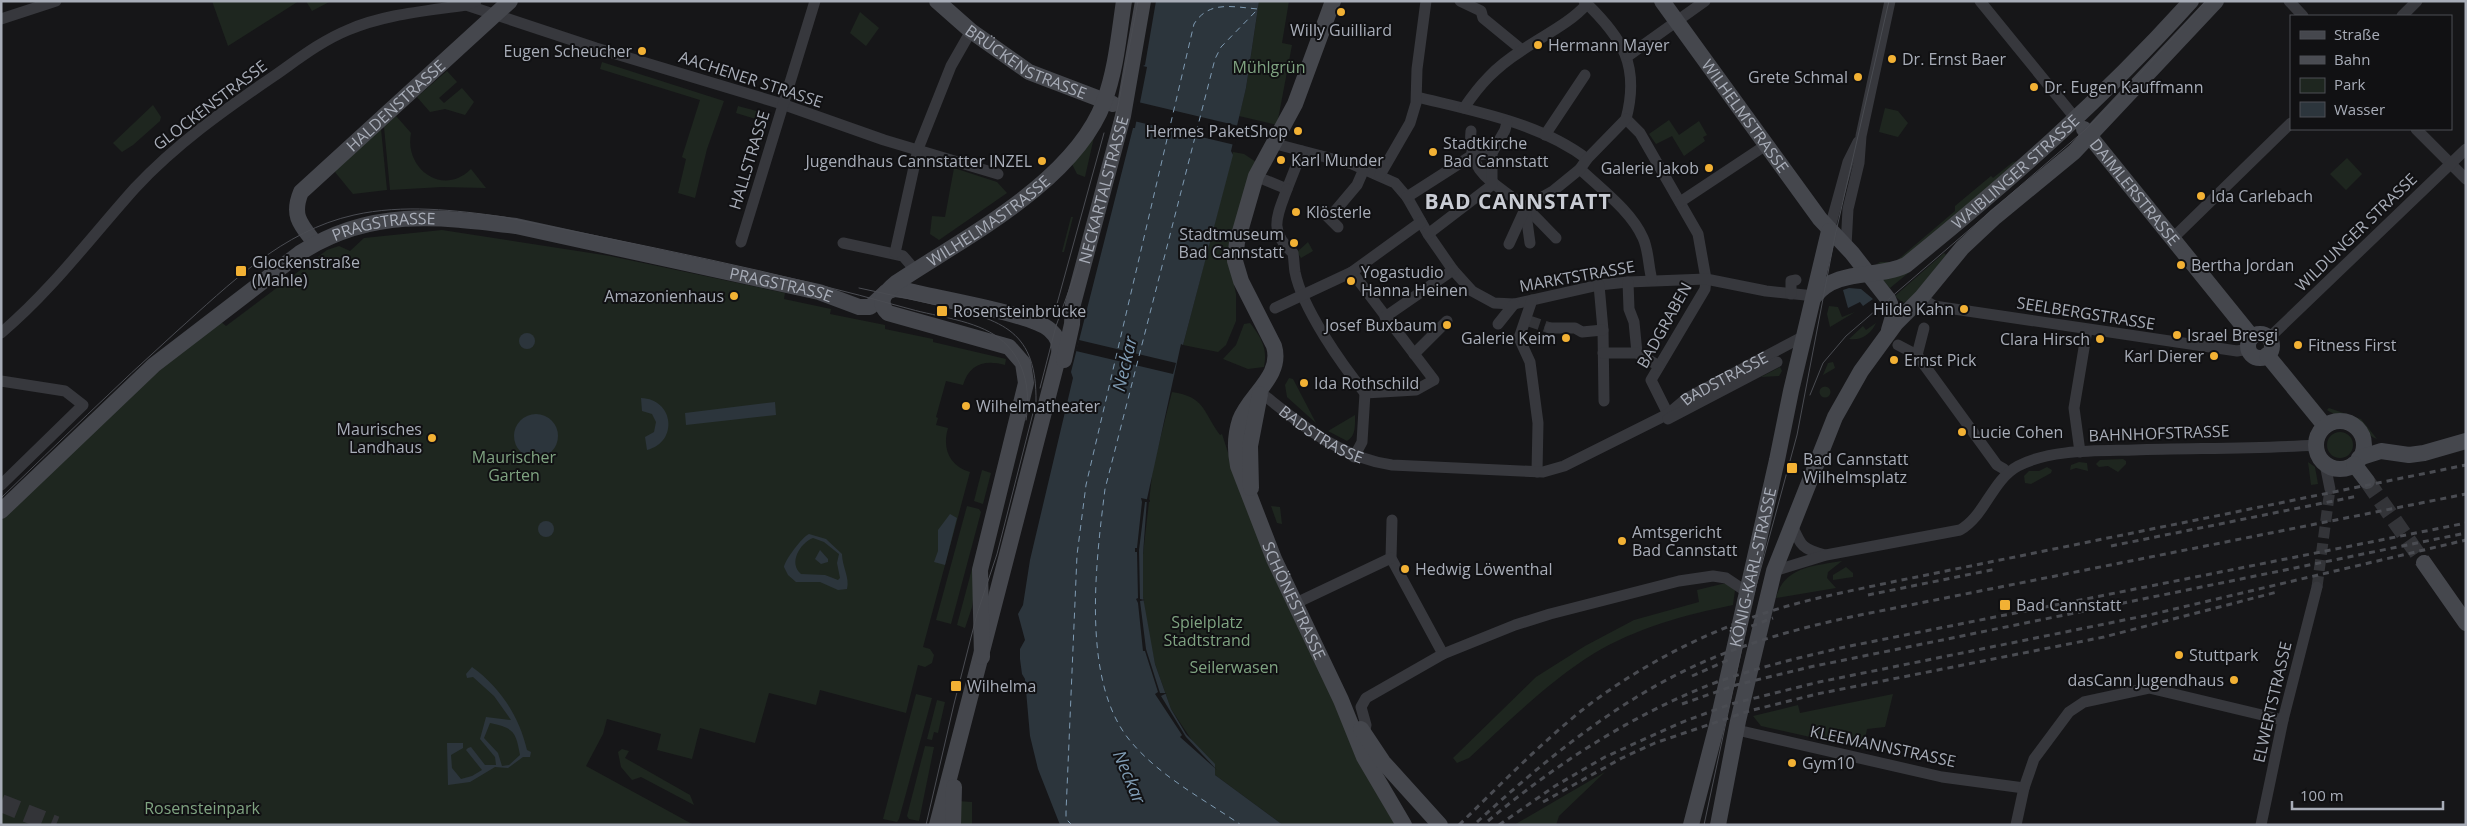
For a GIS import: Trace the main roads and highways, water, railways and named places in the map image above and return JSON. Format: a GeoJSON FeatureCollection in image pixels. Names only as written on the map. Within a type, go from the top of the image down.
{"type":"FeatureCollection","features":[{"type":"Feature","properties":{"kind":"main road","name":"HALDENSTRASSE"},"geometry":{"type":"LineString","coordinates":[[315,243],[296,217],[298,200],[304,188],[510,1]]}},
{"type":"Feature","properties":{"kind":"main road","name":"NECKARTALSTRASSE"},"geometry":{"type":"LineString","coordinates":[[1054,373],[1066,357],[1073,304],[1106,184],[1116,105],[1117,46],[1124,1]]}},
{"type":"Feature","properties":{"kind":"main road","name":"NECKARTALSTRASSE"},"geometry":{"type":"LineString","coordinates":[[1116,105],[1142,1]]}},
{"type":"Feature","properties":{"kind":"main road"},"geometry":{"type":"LineString","coordinates":[[1260,392],[1273,368],[1276,351],[1241,281],[1235,251],[1244,210],[1256,176],[1272,143],[1295,104],[1334,1]]}},
{"type":"Feature","properties":{"kind":"main road","name":"WILHELMSTRASSE"},"geometry":{"type":"LineString","coordinates":[[1662,1],[1829,231],[1846,246],[1892,306],[1894,313],[1892,341]]}},
{"type":"Feature","properties":{"kind":"main road","name":"WAIBLINGER STRASSE"},"geometry":{"type":"LineString","coordinates":[[1815,296],[1825,285],[1838,279],[1892,271],[1906,265],[2011,178],[2076,119],[2191,1]]}},
{"type":"Feature","properties":{"kind":"main road","name":"WAIBLINGER STRASSE"},"geometry":{"type":"LineString","coordinates":[[1892,341],[1921,298],[1962,248],[1994,217],[2068,157],[2090,136],[2216,1]]}},
{"type":"Feature","properties":{"kind":"main road","name":"BRÜCKENSTRASSE"},"geometry":{"type":"LineString","coordinates":[[946,4],[971,32],[1029,72],[1116,105]]}},
{"type":"Feature","properties":{"kind":"main road","name":"WILHELMASTRASSE"},"geometry":{"type":"LineString","coordinates":[[885,293],[915,270],[1018,202],[1061,166],[1116,105]]}},
{"type":"Feature","properties":{"kind":"main road","name":"DAIMLERSTRASSE"},"geometry":{"type":"LineString","coordinates":[[2076,119],[2257,341],[2272,347],[2267,355],[2325,426]]}},
{"type":"Feature","properties":{"kind":"main road","name":"PRAGSTRASSE"},"geometry":{"type":"LineString","coordinates":[[1,511],[154,365],[263,280],[315,243],[347,229],[378,221],[424,218],[471,220],[516,226],[819,292],[859,307],[865,313],[893,322],[909,319],[1006,346],[1015,353],[1024,367],[1026,383]]}},
{"type":"Feature","properties":{"kind":"main road","name":"KÖNIG-KARL-STRASSE"},"geometry":{"type":"LineString","coordinates":[[1691,825],[1717,725],[1829,231]]}},
{"type":"Feature","properties":{"kind":"main road","name":"NECKARTALSTRASSE"},"geometry":{"type":"LineString","coordinates":[[885,293],[898,289],[1029,320],[1050,329],[1060,347],[958,750],[942,823]]}},
{"type":"Feature","properties":{"kind":"main road"},"geometry":{"type":"LineString","coordinates":[[859,307],[870,307],[885,293]]}},
{"type":"Feature","properties":{"kind":"main road"},"geometry":{"type":"LineString","coordinates":[[885,293],[882,301],[885,310],[909,319]]}},
{"type":"Feature","properties":{"kind":"main road","name":"KÖNIG-KARL-STRASSE"},"geometry":{"type":"LineString","coordinates":[[1718,825],[1737,730],[1774,571],[1835,417],[1861,372],[1892,341]]}},
{"type":"Feature","properties":{"kind":"main road","name":"NECKARTALSTRASSE"},"geometry":{"type":"LineString","coordinates":[[982,657],[980,570],[1026,383]]}},
{"type":"Feature","properties":{"kind":"main road","name":"SCHÖNESTRASSE"},"geometry":{"type":"LineString","coordinates":[[1260,392],[1242,415],[1238,426],[1235,448],[1238,466],[1294,604],[1341,700],[1371,772],[1404,825]]}},
{"type":"Feature","properties":{"kind":"main road","name":"SCHÖNESTRASSE"},"geometry":{"type":"LineString","coordinates":[[1252,499],[1250,446],[1260,392]]}},
{"type":"Feature","properties":{"kind":"main road"},"geometry":{"type":"LineString","coordinates":[[2381,451],[2362,436],[2352,424],[2338,421],[2325,426],[2320,431],[2316,445],[2317,452],[2325,464],[2336,468],[2381,451],[2409,455],[2424,453],[2466,441]]}},
{"type":"Feature","properties":{"kind":"main road"},"geometry":{"type":"LineString","coordinates":[[2356,461],[2364,443],[2362,436]]}},
{"type":"Feature","properties":{"kind":"main road"},"geometry":{"type":"LineString","coordinates":[[2356,461],[2366,481]]}},
{"type":"Feature","properties":{"kind":"main road"},"geometry":{"type":"LineString","coordinates":[[2424,563],[2466,624]]}},
{"type":"Feature","properties":{"kind":"main road","name":"SCHÖNESTRASSE"},"geometry":{"type":"LineString","coordinates":[[1341,700],[1383,762],[1440,825]]}},
{"type":"Feature","properties":{"kind":"water","name":"Neckar"},"geometry":{"type":"Polygon","coordinates":[[[1156,1],[1259,1],[1246,88],[1231,151],[1233,155],[1183,345],[1181,344],[1147,499],[1143,554],[1143,597],[1155,664],[1171,709],[1186,734],[1215,764],[1215,775],[1283,825],[1060,825],[1038,769],[1030,736],[1025,679],[1022,674],[1020,659],[1020,649],[1025,640],[1018,614],[1023,605],[1030,560],[1073,378],[1071,372],[1133,128],[1135,128],[1147,67],[1143,66],[1145,65],[1156,1]]]}},
{"type":"Feature","properties":{"kind":"water"},"geometry":{"type":"Polygon","coordinates":[[[1849,288],[1861,289],[1873,299],[1863,306],[1860,302],[1848,308],[1843,290],[1849,288]]]}},
{"type":"Feature","properties":{"kind":"water"},"geometry":{"type":"Polygon","coordinates":[[[527,333],[533,335],[535,341],[533,347],[527,349],[521,347],[519,341],[521,335],[527,333]]]}},
{"type":"Feature","properties":{"kind":"water"},"geometry":{"type":"Polygon","coordinates":[[[641,398],[652,400],[660,405],[666,413],[668,421],[668,430],[664,439],[657,446],[647,450],[645,437],[654,432],[656,422],[652,414],[642,411],[641,398]]]}},
{"type":"Feature","properties":{"kind":"water"},"geometry":{"type":"Polygon","coordinates":[[[775,402],[776,415],[686,425],[685,413],[775,402]]]}},
{"type":"Feature","properties":{"kind":"water"},"geometry":{"type":"Polygon","coordinates":[[[536,414],[548,418],[554,424],[558,436],[554,448],[548,454],[536,458],[524,454],[518,448],[514,436],[518,424],[524,418],[536,414]]]}},
{"type":"Feature","properties":{"kind":"water"},"geometry":{"type":"Polygon","coordinates":[[[950,514],[957,518],[945,565],[934,562],[938,551],[938,530],[950,514]]]}},
{"type":"Feature","properties":{"kind":"water"},"geometry":{"type":"Polygon","coordinates":[[[546,521],[554,529],[546,537],[538,529],[546,521]]]}},
{"type":"Feature","properties":{"kind":"water"},"geometry":{"type":"Polygon","coordinates":[[[809,534],[826,539],[842,554],[848,585],[847,589],[838,590],[820,582],[796,582],[788,575],[784,567],[787,559],[802,539],[809,534]],[[813,538],[804,544],[797,554],[797,570],[801,574],[825,575],[838,580],[840,578],[837,563],[839,554],[824,542],[813,538]]]}},
{"type":"Feature","properties":{"kind":"water"},"geometry":{"type":"Polygon","coordinates":[[[820,550],[828,559],[828,562],[821,564],[815,559],[820,550]]]}},
{"type":"Feature","properties":{"kind":"water"},"geometry":{"type":"Polygon","coordinates":[[[472,667],[500,693],[519,726],[527,750],[531,752],[530,757],[523,757],[508,768],[495,767],[470,782],[448,785],[447,743],[463,743],[463,748],[451,755],[452,768],[461,779],[472,776],[482,770],[466,750],[468,748],[471,747],[485,765],[496,765],[495,757],[480,739],[486,717],[511,720],[494,696],[473,677],[467,678],[466,674],[472,667]],[[490,723],[484,738],[498,753],[502,766],[509,765],[520,755],[515,736],[509,729],[490,723]]]}},
{"type":"Feature","properties":{"kind":"tunnel"},"geometry":{"type":"LineString","coordinates":[[1529,321],[1550,328]]}},
{"type":"Feature","properties":{"kind":"tunnel"},"geometry":{"type":"LineString","coordinates":[[2367,481],[2424,563]]}},
{"type":"Feature","properties":{"kind":"tunnel"},"geometry":{"type":"LineString","coordinates":[[2317,587],[2330,489]]}},
{"type":"Feature","properties":{"kind":"tunnel"},"geometry":{"type":"LineString","coordinates":[[1,803],[56,825]]}},
{"type":"Feature","properties":{"kind":"tram line"},"geometry":{"type":"LineString","coordinates":[[1040,388],[1056,326],[1077,268],[1088,230],[1118,106],[1138,1]]}},
{"type":"Feature","properties":{"kind":"tram line"},"geometry":{"type":"LineString","coordinates":[[1704,825],[1752,601],[1797,435],[1835,236],[1889,1]]}},
{"type":"Feature","properties":{"kind":"tram line"},"geometry":{"type":"LineString","coordinates":[[1810,395],[1823,363],[1846,336],[2085,130],[2136,78],[2206,1]]}},
{"type":"Feature","properties":{"kind":"tram line"},"geometry":{"type":"LineString","coordinates":[[1055,311],[1104,133]]}},
{"type":"Feature","properties":{"kind":"tram line"},"geometry":{"type":"LineString","coordinates":[[1,498],[154,352],[216,296],[258,262],[280,246],[303,233],[328,223],[354,215],[391,210],[448,210],[504,217],[759,271],[968,323],[999,338],[1015,355],[1027,386],[1026,420]]}},
{"type":"Feature","properties":{"kind":"tram line"},"geometry":{"type":"LineString","coordinates":[[859,288],[963,311],[999,324],[1023,344],[1030,359],[1035,378],[1036,402]]}},
{"type":"Feature","properties":{"kind":"tram line"},"geometry":{"type":"LineString","coordinates":[[926,825],[977,614],[997,554],[1033,413]]}},
{"type":"Feature","properties":{"kind":"railway"},"geometry":{"type":"LineString","coordinates":[[1459,825],[1549,738],[1602,695],[1671,653],[1720,630],[1771,611],[1849,591],[2466,465]]}},
{"type":"Feature","properties":{"kind":"railway"},"geometry":{"type":"LineString","coordinates":[[1477,822],[1557,753],[1615,711],[1676,675],[1708,660],[1764,639],[1860,615],[2466,494]]}},
{"type":"Feature","properties":{"kind":"railway"},"geometry":{"type":"LineString","coordinates":[[2111,546],[2358,496]]}},
{"type":"Feature","properties":{"kind":"railway"},"geometry":{"type":"LineString","coordinates":[[1488,821],[1541,779],[1626,725],[1686,695],[1717,682],[1749,672],[1845,647],[2466,523]]}},
{"type":"Feature","properties":{"kind":"railway"},"geometry":{"type":"LineString","coordinates":[[1682,704],[1736,685],[1810,667],[2466,533]]}},
{"type":"Feature","properties":{"kind":"railway"},"geometry":{"type":"LineString","coordinates":[[1499,825],[1555,786],[1605,757],[1680,723],[1731,704],[1819,682],[2149,615],[2466,540]]}},
{"type":"Feature","properties":{"kind":"railway"},"geometry":{"type":"LineString","coordinates":[[1868,595],[1996,569]]}},
{"type":"Feature","properties":{"kind":"railway"},"geometry":{"type":"LineString","coordinates":[[1543,802],[1622,758],[1655,743],[1749,711],[1817,694],[2104,637],[2277,592]]}},
{"type":"Feature","properties":{"kind":"railway"},"geometry":{"type":"LineString","coordinates":[[1741,630],[1773,618]]}},
{"type":"Feature","properties":{"kind":"railway"},"geometry":{"type":"LineString","coordinates":[[1692,676],[1728,660]]}},
{"type":"Feature","properties":{"kind":"place","name":"Willy Guilliard"},"geometry":{"type":"Point","coordinates":[1341,12]}},
{"type":"Feature","properties":{"kind":"place","name":"Hermann Mayer"},"geometry":{"type":"Point","coordinates":[1538,45]}},
{"type":"Feature","properties":{"kind":"place","name":"Eugen Scheucher"},"geometry":{"type":"Point","coordinates":[642,51]}},
{"type":"Feature","properties":{"kind":"place","name":"Dr. Ernst Baer"},"geometry":{"type":"Point","coordinates":[1892,59]}},
{"type":"Feature","properties":{"kind":"place","name":"Grete Schmal"},"geometry":{"type":"Point","coordinates":[1858,77]}},
{"type":"Feature","properties":{"kind":"place","name":"Dr. Eugen Kauffmann"},"geometry":{"type":"Point","coordinates":[2034,87]}},
{"type":"Feature","properties":{"kind":"place","name":"Hermes PaketShop"},"geometry":{"type":"Point","coordinates":[1298,131]}},
{"type":"Feature","properties":{"kind":"place","name":"Stadtkirche Bad Cannstatt"},"geometry":{"type":"Point","coordinates":[1433,152]}},
{"type":"Feature","properties":{"kind":"place","name":"Karl Munder"},"geometry":{"type":"Point","coordinates":[1281,160]}},
{"type":"Feature","properties":{"kind":"place","name":"Jugendhaus Cannstatter INZEL"},"geometry":{"type":"Point","coordinates":[1042,161]}},
{"type":"Feature","properties":{"kind":"place","name":"Galerie Jakob"},"geometry":{"type":"Point","coordinates":[1709,168]}},
{"type":"Feature","properties":{"kind":"place","name":"Ida Carlebach"},"geometry":{"type":"Point","coordinates":[2201,196]}},
{"type":"Feature","properties":{"kind":"place","name":"Klösterle"},"geometry":{"type":"Point","coordinates":[1296,212]}},
{"type":"Feature","properties":{"kind":"place","name":"Stadtmuseum Bad Cannstatt"},"geometry":{"type":"Point","coordinates":[1294,243]}},
{"type":"Feature","properties":{"kind":"place","name":"Bertha Jordan"},"geometry":{"type":"Point","coordinates":[2181,265]}},
{"type":"Feature","properties":{"kind":"place","name":"Glockenstraße (Mahle)"},"geometry":{"type":"Point","coordinates":[241,271]}},
{"type":"Feature","properties":{"kind":"place","name":"Yogastudio Hanna Heinen"},"geometry":{"type":"Point","coordinates":[1351,281]}},
{"type":"Feature","properties":{"kind":"place","name":"Amazonienhaus"},"geometry":{"type":"Point","coordinates":[734,296]}},
{"type":"Feature","properties":{"kind":"place","name":"Hilde Kahn"},"geometry":{"type":"Point","coordinates":[1964,309]}},
{"type":"Feature","properties":{"kind":"place","name":"Rosensteinbrücke"},"geometry":{"type":"Point","coordinates":[942,311]}},
{"type":"Feature","properties":{"kind":"place","name":"Josef Buxbaum"},"geometry":{"type":"Point","coordinates":[1447,325]}},
{"type":"Feature","properties":{"kind":"place","name":"Israel Bresgi"},"geometry":{"type":"Point","coordinates":[2177,335]}},
{"type":"Feature","properties":{"kind":"place","name":"Galerie Keim"},"geometry":{"type":"Point","coordinates":[1566,338]}},
{"type":"Feature","properties":{"kind":"place","name":"Clara Hirsch"},"geometry":{"type":"Point","coordinates":[2100,339]}},
{"type":"Feature","properties":{"kind":"place","name":"Fitness First"},"geometry":{"type":"Point","coordinates":[2298,345]}},
{"type":"Feature","properties":{"kind":"place","name":"Karl Dierer"},"geometry":{"type":"Point","coordinates":[2214,356]}},
{"type":"Feature","properties":{"kind":"place","name":"Ernst Pick"},"geometry":{"type":"Point","coordinates":[1894,360]}},
{"type":"Feature","properties":{"kind":"place","name":"Ida Rothschild"},"geometry":{"type":"Point","coordinates":[1304,383]}},
{"type":"Feature","properties":{"kind":"place","name":"Wilhelmatheater"},"geometry":{"type":"Point","coordinates":[966,406]}},
{"type":"Feature","properties":{"kind":"place","name":"Lucie Cohen"},"geometry":{"type":"Point","coordinates":[1962,432]}},
{"type":"Feature","properties":{"kind":"place","name":"Maurisches Landhaus"},"geometry":{"type":"Point","coordinates":[432,438]}},
{"type":"Feature","properties":{"kind":"place","name":"Bad Cannstatt Wilhelmsplatz"},"geometry":{"type":"Point","coordinates":[1792,468]}},
{"type":"Feature","properties":{"kind":"place","name":"Amtsgericht Bad Cannstatt"},"geometry":{"type":"Point","coordinates":[1622,541]}},
{"type":"Feature","properties":{"kind":"place","name":"Hedwig Löwenthal"},"geometry":{"type":"Point","coordinates":[1405,569]}},
{"type":"Feature","properties":{"kind":"place","name":"Bad Cannstatt"},"geometry":{"type":"Point","coordinates":[2005,605]}},
{"type":"Feature","properties":{"kind":"place","name":"Stuttpark"},"geometry":{"type":"Point","coordinates":[2179,655]}},
{"type":"Feature","properties":{"kind":"place","name":"dasCann Jugendhaus"},"geometry":{"type":"Point","coordinates":[2234,680]}},
{"type":"Feature","properties":{"kind":"place","name":"Wilhelma"},"geometry":{"type":"Point","coordinates":[956,686]}},
{"type":"Feature","properties":{"kind":"place","name":"Gym10"},"geometry":{"type":"Point","coordinates":[1792,763]}},
{"type":"Feature","properties":{"kind":"district","name":"BAD CANNSTATT"},"geometry":{"type":"Point","coordinates":[1518,202]}},
{"type":"Feature","properties":{"kind":"park label","name":"Mühlgrün"},"geometry":{"type":"Point","coordinates":[1269,67]}},
{"type":"Feature","properties":{"kind":"park label","name":"Maurischer Garten"},"geometry":{"type":"Point","coordinates":[514,466]}},
{"type":"Feature","properties":{"kind":"park label","name":"Spielplatz Stadtstrand"},"geometry":{"type":"Point","coordinates":[1207,631]}},
{"type":"Feature","properties":{"kind":"park label","name":"Seilerwasen"},"geometry":{"type":"Point","coordinates":[1234,667]}},
{"type":"Feature","properties":{"kind":"park label","name":"Rosensteinpark"},"geometry":{"type":"Point","coordinates":[202,808]}}]}
